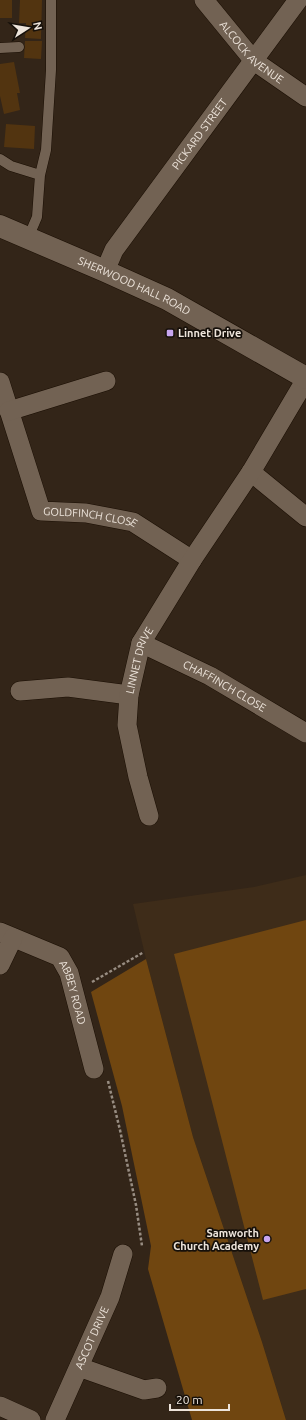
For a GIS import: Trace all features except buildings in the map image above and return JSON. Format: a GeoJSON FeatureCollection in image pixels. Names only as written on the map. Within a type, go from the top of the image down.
{"type":"FeatureCollection","features":[{"type":"Feature","properties":{"kind":"main road","name":"SHERWOOD HALL ROAD"},"geometry":{"type":"LineString","coordinates":[[0,226],[167,299],[306,378]]}},
{"type":"Feature","properties":{"kind":"street","name":"ALCOCK AVENUE"},"geometry":{"type":"LineString","coordinates":[[204,0],[254,61],[306,97]]}},
{"type":"Feature","properties":{"kind":"street","name":"PICKARD STREET"},"geometry":{"type":"LineString","coordinates":[[105,271],[114,250],[298,0]]}},
{"type":"Feature","properties":{"kind":"street","name":"LINNET DRIVE"},"geometry":{"type":"LineString","coordinates":[[149,816],[138,777],[127,725],[129,695],[141,643],[192,560],[251,472],[306,378]]}},
{"type":"Feature","properties":{"kind":"street"},"geometry":{"type":"LineString","coordinates":[[9,411],[106,381]]}},
{"type":"Feature","properties":{"kind":"street","name":"GOLDFINCH CLOSE"},"geometry":{"type":"LineString","coordinates":[[0,382],[41,511],[86,513],[133,522],[192,560]]}},
{"type":"Feature","properties":{"kind":"street"},"geometry":{"type":"LineString","coordinates":[[251,472],[306,517]]}},
{"type":"Feature","properties":{"kind":"street","name":"CHAFFINCH CLOSE"},"geometry":{"type":"LineString","coordinates":[[141,643],[210,676],[306,733]]}},
{"type":"Feature","properties":{"kind":"street"},"geometry":{"type":"LineString","coordinates":[[20,691],[68,687],[129,695]]}},
{"type":"Feature","properties":{"kind":"street"},"geometry":{"type":"LineString","coordinates":[[0,965],[6,935]]}},
{"type":"Feature","properties":{"kind":"street","name":"ABBEY ROAD"},"geometry":{"type":"LineString","coordinates":[[6,935],[60,956],[69,973],[94,1069]]}},
{"type":"Feature","properties":{"kind":"street","name":"ASCOT DRIVE"},"geometry":{"type":"LineString","coordinates":[[55,1420],[110,1297],[123,1254]]}},
{"type":"Feature","properties":{"kind":"street"},"geometry":{"type":"LineString","coordinates":[[78,1367],[144,1390],[157,1388]]}},
{"type":"Feature","properties":{"kind":"street"},"geometry":{"type":"LineString","coordinates":[[0,1406],[30,1420]]}},
{"type":"Feature","properties":{"kind":"lane"},"geometry":{"type":"LineString","coordinates":[[28,238],[37,216],[40,175],[46,150],[52,70],[51,0]]}},
{"type":"Feature","properties":{"kind":"lane"},"geometry":{"type":"LineString","coordinates":[[0,48],[19,47]]}},
{"type":"Feature","properties":{"kind":"lane"},"geometry":{"type":"LineString","coordinates":[[0,159],[11,166],[40,175]]}},
{"type":"Feature","properties":{"kind":"path"},"geometry":{"type":"LineString","coordinates":[[74,993],[144,952]]}},
{"type":"Feature","properties":{"kind":"path"},"geometry":{"type":"LineString","coordinates":[[94,1069],[108,1081],[136,1205],[142,1247],[123,1254]]}},
{"type":"Feature","properties":{"kind":"shaded area","name":"Samworth Church Academy"},"geometry":{"type":"Polygon","coordinates":[[[306,875],[306,1420],[286,1420],[262,1342],[193,1137],[133,904],[254,887],[306,875]]]}},
{"type":"Feature","properties":{"kind":"shaded area"},"geometry":{"type":"Polygon","coordinates":[[[306,920],[306,1289],[263,1300],[174,954],[306,920]]]}},
{"type":"Feature","properties":{"kind":"shaded area"},"geometry":{"type":"Polygon","coordinates":[[[146,959],[193,1137],[262,1342],[286,1420],[192,1420],[148,1269],[151,1246],[122,1106],[91,992],[146,959]]]}},
{"type":"Feature","properties":{"kind":"place","name":"Linnet Drive"},"geometry":{"type":"Point","coordinates":[170,333]}},
{"type":"Feature","properties":{"kind":"place","name":"Samworth Church Academy"},"geometry":{"type":"Point","coordinates":[267,1239]}}]}
